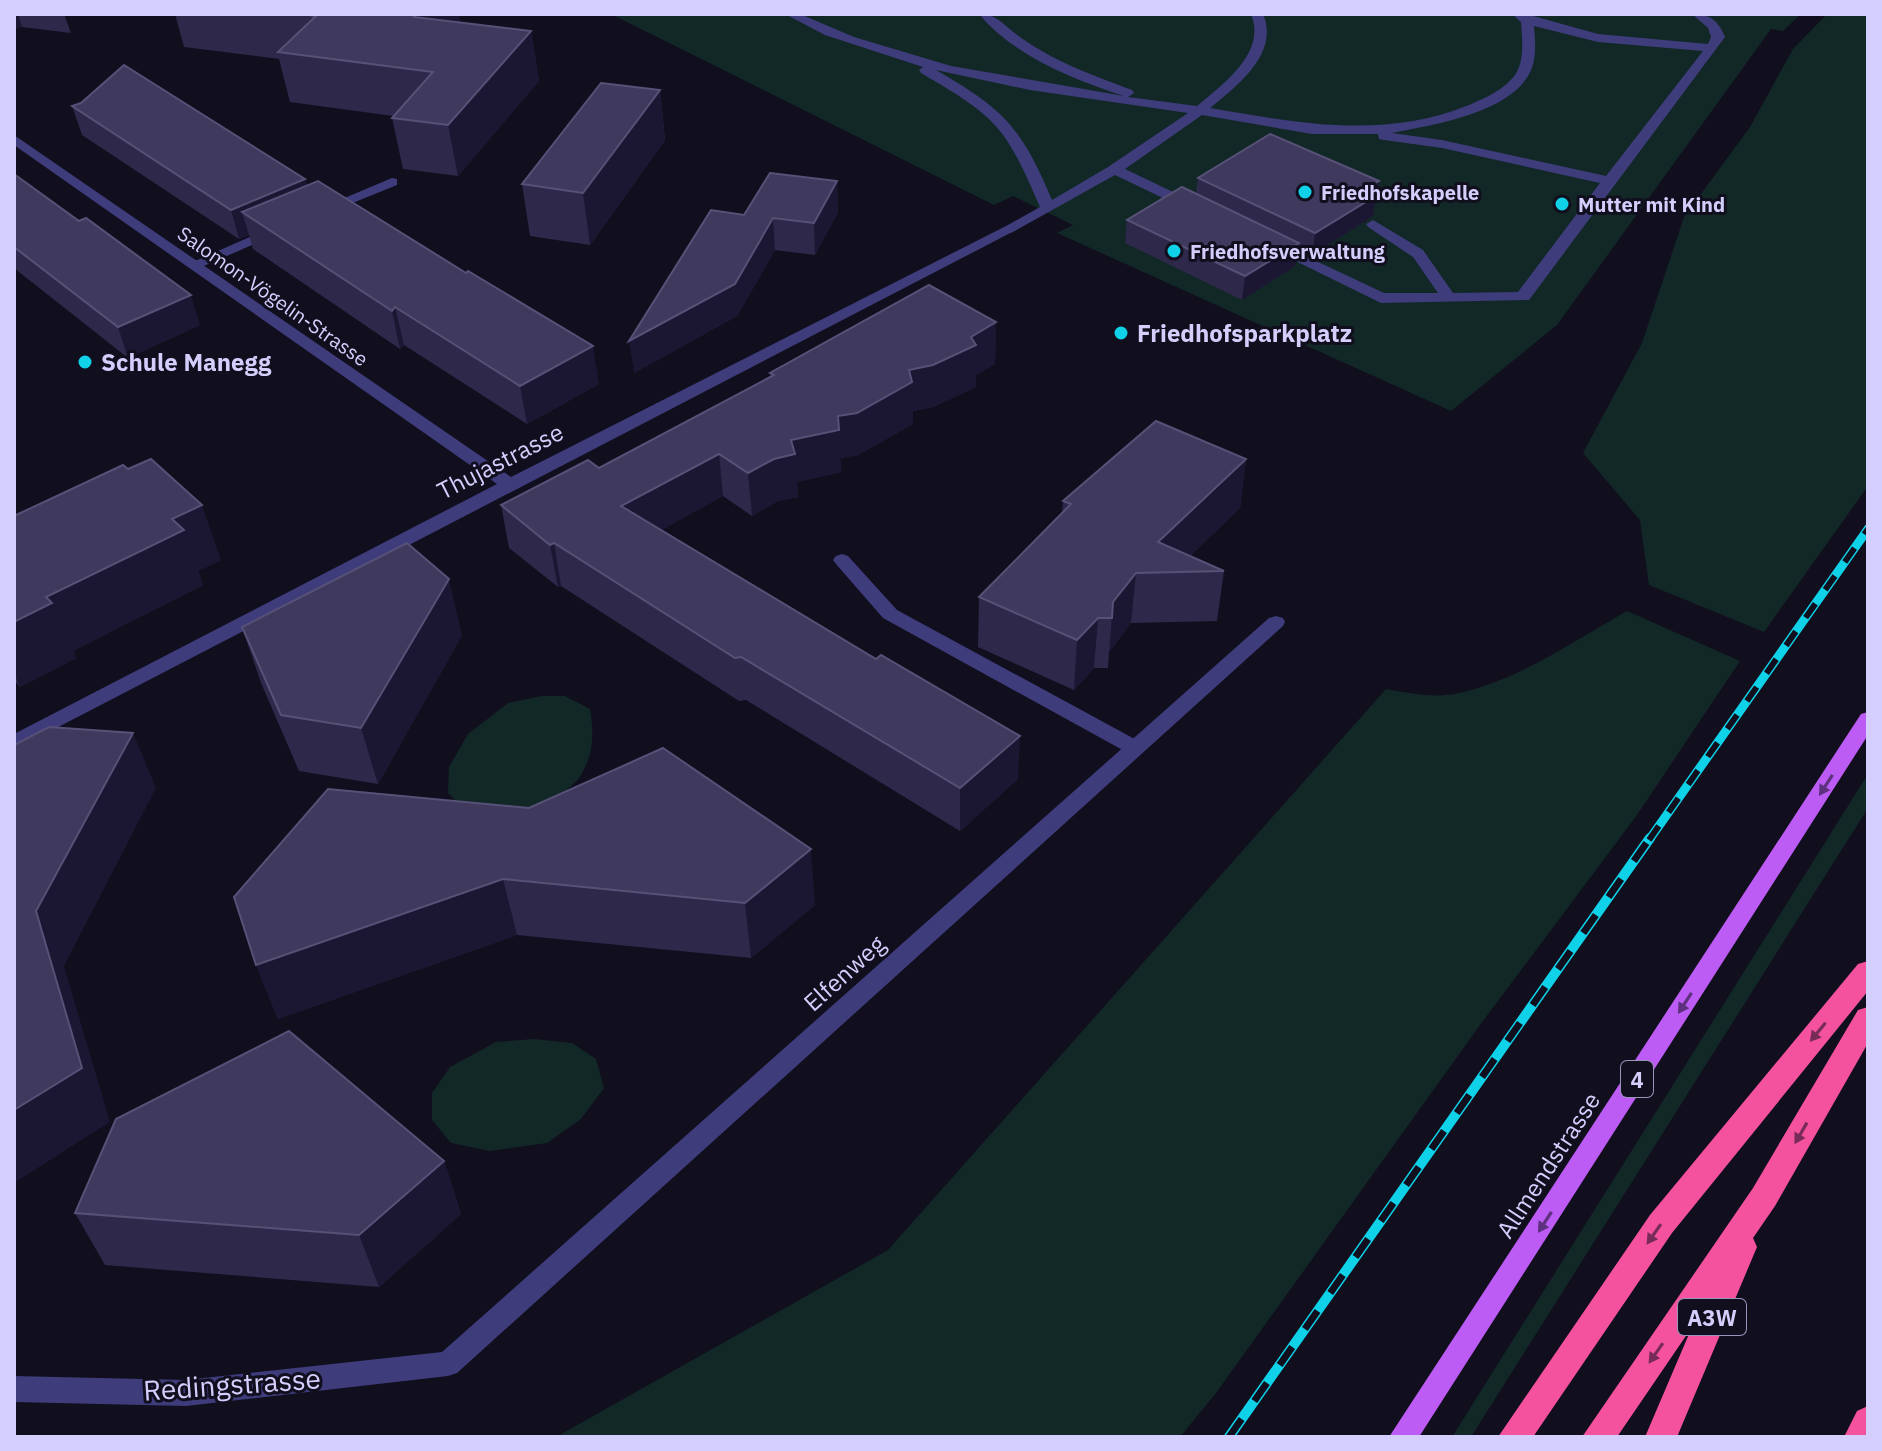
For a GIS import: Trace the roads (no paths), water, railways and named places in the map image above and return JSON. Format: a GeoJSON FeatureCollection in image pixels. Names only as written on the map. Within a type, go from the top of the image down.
{"type":"FeatureCollection","features":[{"type":"Feature","properties":{"kind":"highway"},"geometry":{"type":"LineString","coordinates":[[1514,1437],[1661,1224],[1868,972]]}},
{"type":"Feature","properties":{"kind":"highway","name":"A3W"},"geometry":{"type":"LineString","coordinates":[[1661,1437],[1764,1197],[1868,1018]]}},
{"type":"Feature","properties":{"kind":"highway"},"geometry":{"type":"LineString","coordinates":[[1598,1437],[1764,1197]]}},
{"type":"Feature","properties":{"kind":"highway"},"geometry":{"type":"LineString","coordinates":[[1860,1437],[1868,1422]]}},
{"type":"Feature","properties":{"kind":"main road","name":"Allmendstrasse"},"geometry":{"type":"LineString","coordinates":[[1403,1437],[1496,1299],[1868,719]]}},
{"type":"Feature","properties":{"kind":"street"},"geometry":{"type":"LineString","coordinates":[[791,14],[813,27],[913,61],[1033,89],[1202,111],[1281,126],[1442,144],[1611,181]]}},
{"type":"Feature","properties":{"kind":"street"},"geometry":{"type":"LineString","coordinates":[[985,14],[1035,53],[1077,75],[1170,107]]}},
{"type":"Feature","properties":{"kind":"street","name":"Thujastrasse"},"geometry":{"type":"LineString","coordinates":[[14,743],[1048,209],[1202,111],[1256,53],[1263,31],[1257,14]]}},
{"type":"Feature","properties":{"kind":"street"},"geometry":{"type":"LineString","coordinates":[[1255,237],[1381,298],[1523,297],[1547,261],[1712,48],[1718,37],[1714,26],[1698,14]]}},
{"type":"Feature","properties":{"kind":"street"},"geometry":{"type":"LineString","coordinates":[[1352,132],[1423,124],[1480,106],[1519,81],[1527,64],[1530,45],[1521,17]]}},
{"type":"Feature","properties":{"kind":"street"},"geometry":{"type":"LineString","coordinates":[[1521,17],[1598,38],[1712,48]]}},
{"type":"Feature","properties":{"kind":"street"},"geometry":{"type":"LineString","coordinates":[[913,61],[974,99],[1005,124],[1028,160],[1048,209]]}},
{"type":"Feature","properties":{"kind":"street","name":"Salomon-Vögelin-Strasse"},"geometry":{"type":"LineString","coordinates":[[14,139],[510,485]]}},
{"type":"Feature","properties":{"kind":"street"},"geometry":{"type":"LineString","coordinates":[[1114,169],[1212,216]]}},
{"type":"Feature","properties":{"kind":"street"},"geometry":{"type":"LineString","coordinates":[[194,265],[392,182]]}},
{"type":"Feature","properties":{"kind":"street"},"geometry":{"type":"LineString","coordinates":[[1373,224],[1409,244],[1435,269],[1448,298]]}},
{"type":"Feature","properties":{"kind":"street"},"geometry":{"type":"LineString","coordinates":[[842,560],[890,614],[1135,748]]}},
{"type":"Feature","properties":{"kind":"street","name":"Elfenweg"},"geometry":{"type":"LineString","coordinates":[[448,1364],[1276,622]]}},
{"type":"Feature","properties":{"kind":"street","name":"Redingstrasse"},"geometry":{"type":"LineString","coordinates":[[14,1389],[186,1393],[448,1364]]}},
{"type":"Feature","properties":{"kind":"railway"},"geometry":{"type":"LineString","coordinates":[[1649,840],[1868,529]]}},
{"type":"Feature","properties":{"kind":"railway"},"geometry":{"type":"LineString","coordinates":[[1229,1437],[1650,838]]}},
{"type":"Feature","properties":{"kind":"place","name":"Friedhofskapelle"},"geometry":{"type":"Point","coordinates":[1305,192]}},
{"type":"Feature","properties":{"kind":"place","name":"Mutter mit Kind"},"geometry":{"type":"Point","coordinates":[1562,204]}},
{"type":"Feature","properties":{"kind":"place","name":"Friedhofsverwaltung"},"geometry":{"type":"Point","coordinates":[1174,251]}},
{"type":"Feature","properties":{"kind":"place","name":"Friedhofsparkplatz"},"geometry":{"type":"Point","coordinates":[1121,333]}},
{"type":"Feature","properties":{"kind":"place","name":"Schule Manegg"},"geometry":{"type":"Point","coordinates":[85,362]}}]}
